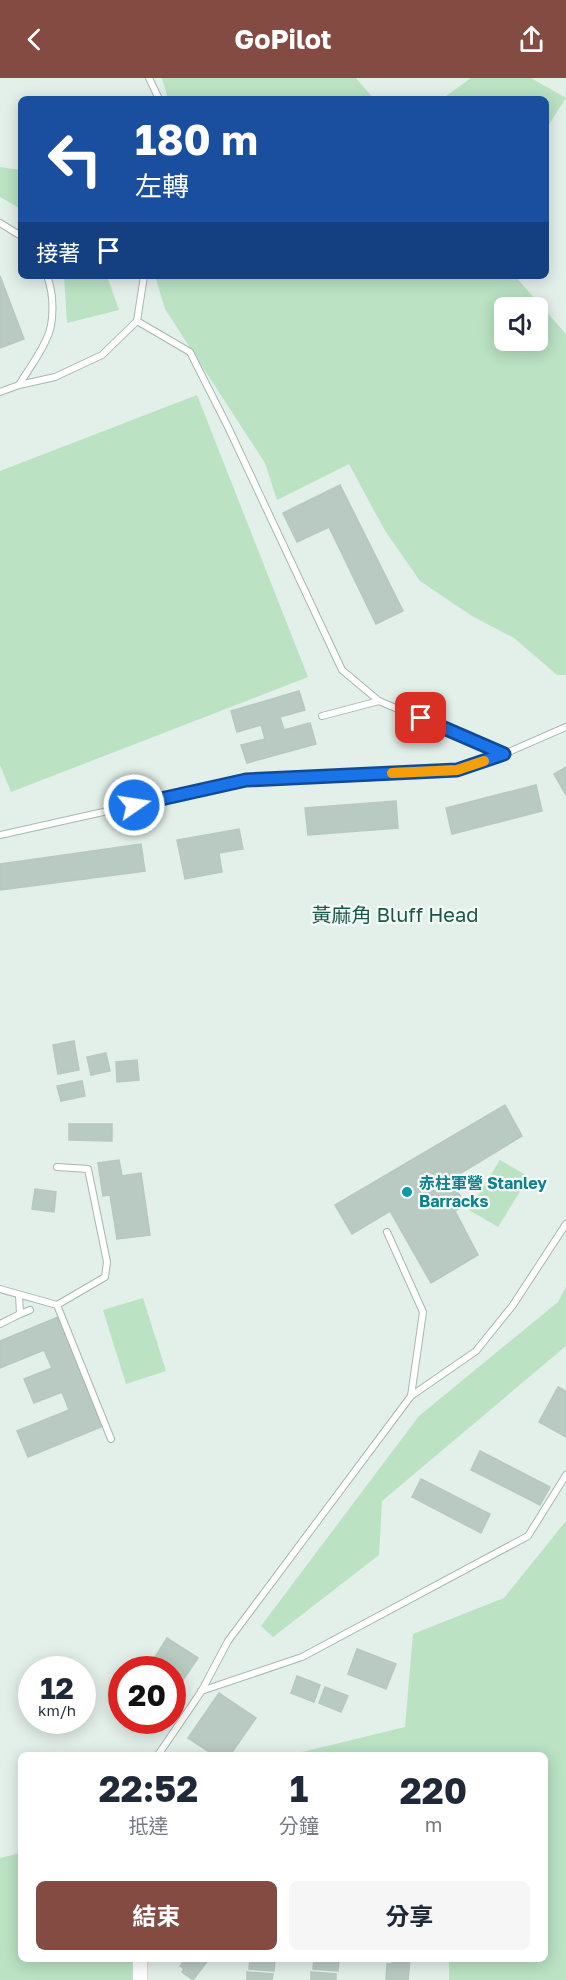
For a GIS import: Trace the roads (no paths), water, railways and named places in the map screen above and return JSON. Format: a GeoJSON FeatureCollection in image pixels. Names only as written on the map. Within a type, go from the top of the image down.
{"type":"FeatureCollection","features":[{"type":"Feature","properties":{"kind":"street"},"geometry":{"type":"LineString","coordinates":[[140,1962],[140,1980]]}},
{"type":"Feature","properties":{"kind":"lane"},"geometry":{"type":"LineString","coordinates":[[149,78],[158,96]]}},
{"type":"Feature","properties":{"kind":"lane"},"geometry":{"type":"LineString","coordinates":[[0,223],[18,234]]}},
{"type":"Feature","properties":{"kind":"lane"},"geometry":{"type":"LineString","coordinates":[[19,385],[48,338],[52,314],[51,287],[48,279]]}},
{"type":"Feature","properties":{"kind":"lane"},"geometry":{"type":"LineString","coordinates":[[0,392],[55,377],[102,355],[137,321],[144,279]]}},
{"type":"Feature","properties":{"kind":"lane"},"geometry":{"type":"LineString","coordinates":[[137,321],[190,352],[228,427],[342,670],[379,701],[504,754]]}},
{"type":"Feature","properties":{"kind":"lane"},"geometry":{"type":"LineString","coordinates":[[322,716],[379,701]]}},
{"type":"Feature","properties":{"kind":"lane"},"geometry":{"type":"LineString","coordinates":[[0,835],[246,780],[457,770],[504,754],[566,727]]}},
{"type":"Feature","properties":{"kind":"lane"},"geometry":{"type":"LineString","coordinates":[[0,1289],[57,1305],[105,1277],[107,1262],[88,1169],[57,1167]]}},
{"type":"Feature","properties":{"kind":"lane"},"geometry":{"type":"LineString","coordinates":[[160,1752],[201,1692],[228,1641],[411,1396],[476,1351],[513,1305],[566,1224]]}},
{"type":"Feature","properties":{"kind":"lane"},"geometry":{"type":"LineString","coordinates":[[387,1232],[423,1312],[411,1396]]}},
{"type":"Feature","properties":{"kind":"lane"},"geometry":{"type":"LineString","coordinates":[[19,1294],[20,1314]]}},
{"type":"Feature","properties":{"kind":"lane"},"geometry":{"type":"LineString","coordinates":[[57,1305],[111,1439]]}},
{"type":"Feature","properties":{"kind":"lane"},"geometry":{"type":"LineString","coordinates":[[0,1324],[30,1310]]}},
{"type":"Feature","properties":{"kind":"lane"},"geometry":{"type":"LineString","coordinates":[[201,1692],[302,1657],[528,1536],[566,1475]]}},
{"type":"Feature","properties":{"kind":"place","name":"赤柱軍營 Stanley Barracks"},"geometry":{"type":"Point","coordinates":[407,1192]}},
{"type":"Feature","properties":{"kind":"district","name":"黃麻角 Bluff Head"},"geometry":{"type":"Point","coordinates":[395,914]}}]}
